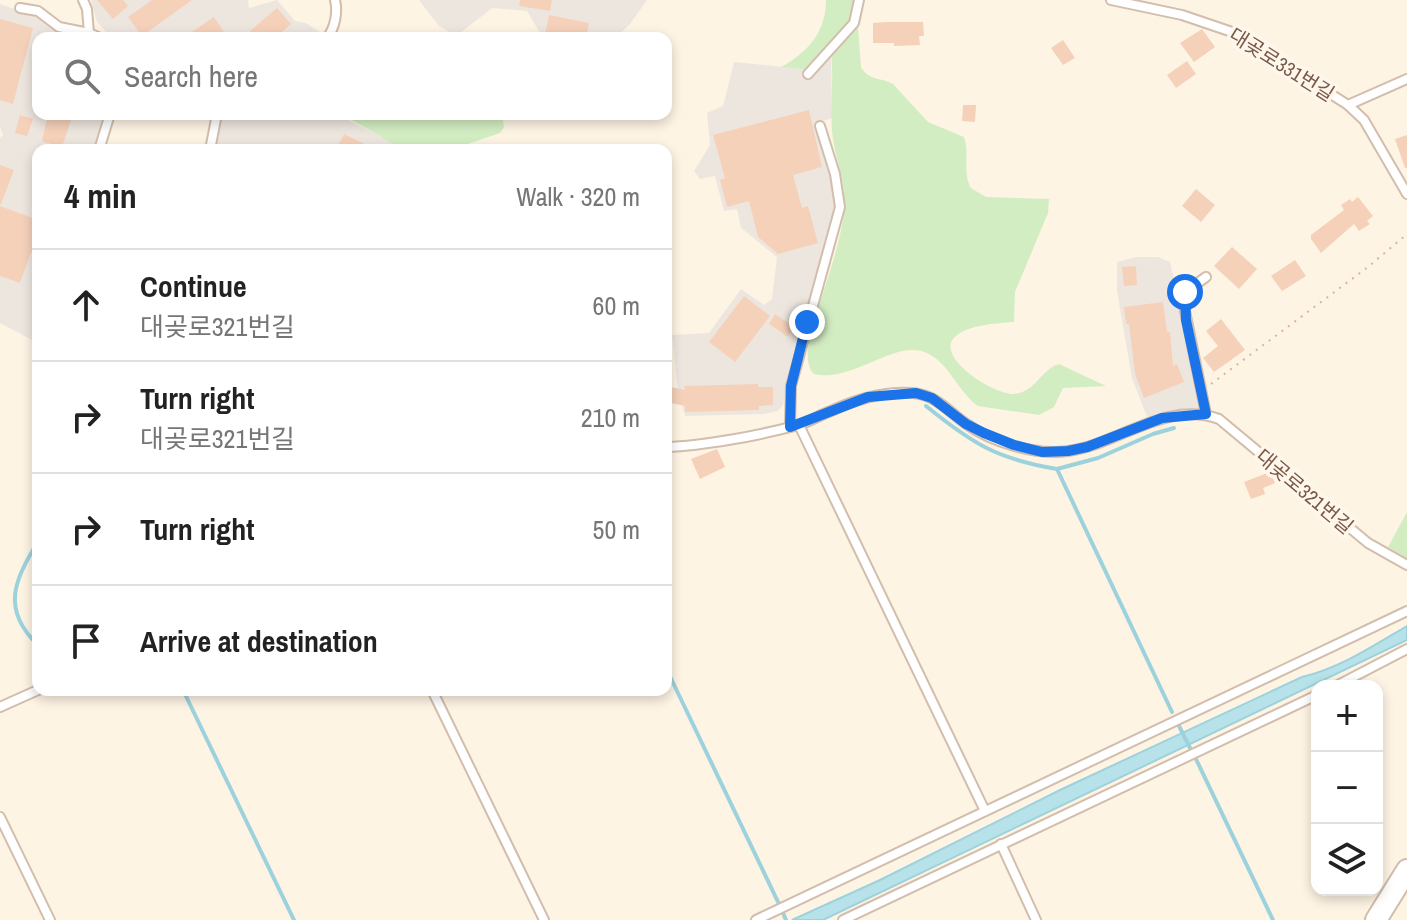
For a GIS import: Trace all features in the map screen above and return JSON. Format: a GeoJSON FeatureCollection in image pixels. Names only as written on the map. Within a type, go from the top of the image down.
{"type":"FeatureCollection","features":[{"type":"Feature","properties":{"kind":"street"},"geometry":{"type":"LineString","coordinates":[[1376,920],[1407,870]]}},
{"type":"Feature","properties":{"kind":"lane"},"geometry":{"type":"LineString","coordinates":[[83,0],[89,32]]}},
{"type":"Feature","properties":{"kind":"lane"},"geometry":{"type":"LineString","coordinates":[[331,32],[337,9],[335,0]]}},
{"type":"Feature","properties":{"kind":"lane"},"geometry":{"type":"LineString","coordinates":[[808,74],[854,23],[859,0]]}},
{"type":"Feature","properties":{"kind":"lane","name":"대곶로331번길"},"geometry":{"type":"LineString","coordinates":[[1111,0],[1182,15],[1235,33],[1348,105],[1364,120],[1407,194]]}},
{"type":"Feature","properties":{"kind":"lane"},"geometry":{"type":"LineString","coordinates":[[20,8],[38,11],[59,27],[84,32]]}},
{"type":"Feature","properties":{"kind":"lane"},"geometry":{"type":"LineString","coordinates":[[1348,105],[1407,79]]}},
{"type":"Feature","properties":{"kind":"lane"},"geometry":{"type":"LineString","coordinates":[[101,144],[108,120]]}},
{"type":"Feature","properties":{"kind":"lane"},"geometry":{"type":"LineString","coordinates":[[211,144],[216,120]]}},
{"type":"Feature","properties":{"kind":"lane"},"geometry":{"type":"LineString","coordinates":[[820,126],[835,174],[840,207],[791,386],[795,426],[985,811]]}},
{"type":"Feature","properties":{"kind":"lane"},"geometry":{"type":"LineString","coordinates":[[672,446],[795,426],[868,397],[916,393],[932,398],[966,424],[984,433],[1042,452],[1087,447],[1162,418],[1206,414],[1183,301],[1185,292],[1206,277]]}},
{"type":"Feature","properties":{"kind":"lane","name":"대곶로321번길"},"geometry":{"type":"LineString","coordinates":[[1206,414],[1219,419],[1368,543],[1407,565]]}},
{"type":"Feature","properties":{"kind":"lane"},"geometry":{"type":"LineString","coordinates":[[756,920],[1407,611]]}},
{"type":"Feature","properties":{"kind":"lane"},"geometry":{"type":"LineString","coordinates":[[1348,680],[1407,649]]}},
{"type":"Feature","properties":{"kind":"lane"},"geometry":{"type":"LineString","coordinates":[[0,707],[32,693]]}},
{"type":"Feature","properties":{"kind":"lane"},"geometry":{"type":"LineString","coordinates":[[435,696],[544,920]]}},
{"type":"Feature","properties":{"kind":"lane"},"geometry":{"type":"LineString","coordinates":[[843,920],[1311,698]]}},
{"type":"Feature","properties":{"kind":"lane"},"geometry":{"type":"LineString","coordinates":[[0,817],[50,920]]}},
{"type":"Feature","properties":{"kind":"lane"},"geometry":{"type":"LineString","coordinates":[[1001,844],[1036,920]]}},
{"type":"Feature","properties":{"kind":"path"},"geometry":{"type":"LineString","coordinates":[[1203,390],[1368,267],[1407,234]]}},
{"type":"Feature","properties":{"kind":"shaded area"},"geometry":{"type":"Polygon","coordinates":[[[91,0],[248,0],[249,8],[277,0],[295,21],[306,23],[320,32],[106,32],[97,22],[91,0]]]}},
{"type":"Feature","properties":{"kind":"shaded area"},"geometry":{"type":"Polygon","coordinates":[[[419,0],[647,0],[621,32],[539,32],[527,11],[492,8],[462,32],[449,32],[439,26],[419,0]]]}},
{"type":"Feature","properties":{"kind":"shaded area"},"geometry":{"type":"Polygon","coordinates":[[[0,4],[37,17],[58,32],[32,32],[32,120],[103,120],[95,144],[32,144],[32,340],[0,323],[0,138],[3,135],[0,127],[0,4]]]}},
{"type":"Feature","properties":{"kind":"shaded area"},"geometry":{"type":"Polygon","coordinates":[[[831,50],[832,118],[816,124],[831,176],[836,207],[790,365],[783,405],[778,411],[764,414],[685,416],[678,392],[672,335],[709,333],[741,289],[764,305],[772,299],[777,257],[741,228],[737,209],[724,211],[715,176],[700,179],[694,171],[710,145],[707,113],[723,106],[734,62],[812,70],[831,50]]]}},
{"type":"Feature","properties":{"kind":"shaded area"},"geometry":{"type":"Polygon","coordinates":[[[218,120],[348,120],[396,144],[214,144],[218,120]]]}},
{"type":"Feature","properties":{"kind":"shaded area"},"geometry":{"type":"Polygon","coordinates":[[[1137,257],[1158,257],[1170,262],[1201,401],[1198,409],[1147,417],[1132,378],[1117,291],[1117,262],[1137,257]]]}},
{"type":"Feature","properties":{"kind":"green space"},"geometry":{"type":"Polygon","coordinates":[[[826,0],[856,0],[861,67],[864,71],[871,77],[893,84],[928,122],[964,137],[971,188],[986,197],[1049,199],[1048,213],[1015,292],[1014,322],[979,326],[961,332],[951,343],[956,360],[974,377],[1006,393],[1014,394],[1028,389],[1059,364],[1106,386],[1063,388],[1054,407],[1039,415],[978,406],[942,364],[927,353],[915,350],[888,355],[844,372],[814,374],[808,362],[808,346],[837,248],[844,209],[844,190],[832,131],[831,51],[812,70],[781,67],[814,40],[823,22],[826,0]]]}},
{"type":"Feature","properties":{"kind":"green space"},"geometry":{"type":"Polygon","coordinates":[[[352,120],[503,120],[504,127],[500,133],[468,144],[394,144],[352,120]]]}},
{"type":"Feature","properties":{"kind":"green space"},"geometry":{"type":"Polygon","coordinates":[[[1407,512],[1407,558],[1388,547],[1407,512]]]}},
{"type":"Feature","properties":{"kind":"water"},"geometry":{"type":"Polygon","coordinates":[[[1407,626],[1407,640],[1324,680],[1311,680],[1311,686],[823,920],[792,920],[880,880],[1060,790],[1369,649],[1407,626]]]}},
{"type":"Feature","properties":{"kind":"building"},"geometry":{"type":"Polygon","coordinates":[[[97,0],[123,0],[128,6],[113,19],[97,0]]]}},
{"type":"Feature","properties":{"kind":"building"},"geometry":{"type":"Polygon","coordinates":[[[152,0],[192,0],[148,32],[139,32],[128,17],[152,0]]]}},
{"type":"Feature","properties":{"kind":"building"},"geometry":{"type":"Polygon","coordinates":[[[520,0],[552,0],[550,11],[519,6],[520,0]]]}},
{"type":"Feature","properties":{"kind":"building"},"geometry":{"type":"Polygon","coordinates":[[[277,8],[291,24],[282,32],[250,31],[277,8]]]}},
{"type":"Feature","properties":{"kind":"building"},"geometry":{"type":"Polygon","coordinates":[[[549,15],[589,23],[587,32],[546,32],[549,15]]]}},
{"type":"Feature","properties":{"kind":"building"},"geometry":{"type":"Polygon","coordinates":[[[214,17],[224,32],[192,32],[214,17]]]}},
{"type":"Feature","properties":{"kind":"building"},"geometry":{"type":"Polygon","coordinates":[[[0,19],[33,28],[13,104],[0,100],[0,19]]]}},
{"type":"Feature","properties":{"kind":"building"},"geometry":{"type":"Polygon","coordinates":[[[923,22],[924,36],[919,36],[920,45],[873,43],[873,23],[923,22]]]}},
{"type":"Feature","properties":{"kind":"building"},"geometry":{"type":"Polygon","coordinates":[[[1202,29],[1215,47],[1194,62],[1180,43],[1202,29]]]}},
{"type":"Feature","properties":{"kind":"building"},"geometry":{"type":"Polygon","coordinates":[[[1063,40],[1075,58],[1063,65],[1051,48],[1063,40]]]}},
{"type":"Feature","properties":{"kind":"building"},"geometry":{"type":"Polygon","coordinates":[[[1187,61],[1196,74],[1176,88],[1167,75],[1187,61]]]}},
{"type":"Feature","properties":{"kind":"building"},"geometry":{"type":"Polygon","coordinates":[[[963,105],[976,105],[975,122],[962,121],[963,105]]]}},
{"type":"Feature","properties":{"kind":"building"},"geometry":{"type":"Polygon","coordinates":[[[809,110],[822,167],[793,175],[802,208],[808,206],[818,243],[778,254],[758,237],[749,201],[727,207],[720,180],[725,178],[713,135],[809,110]]]}},
{"type":"Feature","properties":{"kind":"building"},"geometry":{"type":"Polygon","coordinates":[[[20,115],[32,119],[27,136],[15,133],[20,115]]]}},
{"type":"Feature","properties":{"kind":"building"},"geometry":{"type":"Polygon","coordinates":[[[47,120],[71,120],[63,144],[42,141],[47,120]]]}},
{"type":"Feature","properties":{"kind":"building"},"geometry":{"type":"Polygon","coordinates":[[[344,134],[365,144],[339,144],[344,134]]]}},
{"type":"Feature","properties":{"kind":"building"},"geometry":{"type":"Polygon","coordinates":[[[1407,135],[1407,168],[1405,168],[1395,139],[1407,135]]]}},
{"type":"Feature","properties":{"kind":"building"},"geometry":{"type":"Polygon","coordinates":[[[0,165],[14,170],[1,204],[0,204],[0,165]]]}},
{"type":"Feature","properties":{"kind":"building"},"geometry":{"type":"Polygon","coordinates":[[[1196,189],[1215,205],[1201,222],[1182,206],[1196,189]]]}},
{"type":"Feature","properties":{"kind":"building"},"geometry":{"type":"Polygon","coordinates":[[[1358,197],[1373,216],[1367,221],[1370,224],[1359,231],[1354,224],[1321,253],[1311,235],[1344,210],[1341,205],[1358,197]]]}},
{"type":"Feature","properties":{"kind":"building"},"geometry":{"type":"Polygon","coordinates":[[[0,206],[32,218],[32,252],[20,283],[0,276],[0,206]]]}},
{"type":"Feature","properties":{"kind":"building"},"geometry":{"type":"Polygon","coordinates":[[[1232,247],[1257,269],[1239,289],[1214,266],[1232,247]]]}},
{"type":"Feature","properties":{"kind":"building"},"geometry":{"type":"Polygon","coordinates":[[[1295,260],[1306,276],[1282,291],[1271,276],[1295,260]]]}},
{"type":"Feature","properties":{"kind":"building"},"geometry":{"type":"Polygon","coordinates":[[[1136,266],[1137,285],[1124,286],[1122,267],[1136,266]]]}},
{"type":"Feature","properties":{"kind":"building"},"geometry":{"type":"Polygon","coordinates":[[[744,296],[770,316],[735,362],[709,342],[744,296]]]}},
{"type":"Feature","properties":{"kind":"building"},"geometry":{"type":"Polygon","coordinates":[[[1163,302],[1173,366],[1177,364],[1184,382],[1144,398],[1135,374],[1124,307],[1163,302]]]}},
{"type":"Feature","properties":{"kind":"building"},"geometry":{"type":"Polygon","coordinates":[[[775,314],[794,327],[788,337],[769,324],[775,314]]]}},
{"type":"Feature","properties":{"kind":"building"},"geometry":{"type":"Polygon","coordinates":[[[1221,319],[1245,350],[1214,372],[1203,358],[1218,346],[1206,331],[1221,319]]]}},
{"type":"Feature","properties":{"kind":"building"},"geometry":{"type":"Polygon","coordinates":[[[758,384],[758,387],[773,387],[773,405],[759,406],[759,410],[685,412],[685,406],[672,403],[672,387],[685,390],[684,386],[758,384]]]}},
{"type":"Feature","properties":{"kind":"building"},"geometry":{"type":"Polygon","coordinates":[[[717,449],[725,467],[700,479],[691,459],[717,449]]]}},
{"type":"Feature","properties":{"kind":"building"},"geometry":{"type":"Polygon","coordinates":[[[1270,472],[1275,483],[1263,488],[1265,494],[1251,499],[1244,482],[1270,472]]]}},
{"type":"Feature","properties":{"kind":"waterway"},"geometry":{"type":"LineString","coordinates":[[926,406],[987,448],[1018,460],[1057,469],[1172,712]]}},
{"type":"Feature","properties":{"kind":"waterway"},"geometry":{"type":"LineString","coordinates":[[1057,469],[1098,458],[1174,428]]}},
{"type":"Feature","properties":{"kind":"waterway"},"geometry":{"type":"LineString","coordinates":[[32,553],[15,594],[19,619],[32,638]]}},
{"type":"Feature","properties":{"kind":"waterway"},"geometry":{"type":"LineString","coordinates":[[672,681],[779,904]]}},
{"type":"Feature","properties":{"kind":"waterway"},"geometry":{"type":"LineString","coordinates":[[186,696],[294,920]]}},
{"type":"Feature","properties":{"kind":"waterway"},"geometry":{"type":"LineString","coordinates":[[1178,724],[1190,748]]}},
{"type":"Feature","properties":{"kind":"waterway"},"geometry":{"type":"LineString","coordinates":[[1195,757],[1273,920]]}},
{"type":"Feature","properties":{"kind":"waterway"},"geometry":{"type":"LineString","coordinates":[[783,913],[786,920]]}},
{"type":"Feature","properties":{"kind":"route"},"geometry":{"type":"LineString","coordinates":[[807,322],[791,386],[790,427],[868,397],[916,393],[947,407],[966,424],[1014,445],[1042,452],[1068,451],[1087,447],[1162,418],[1206,414],[1186,320],[1185,292]]}}]}
